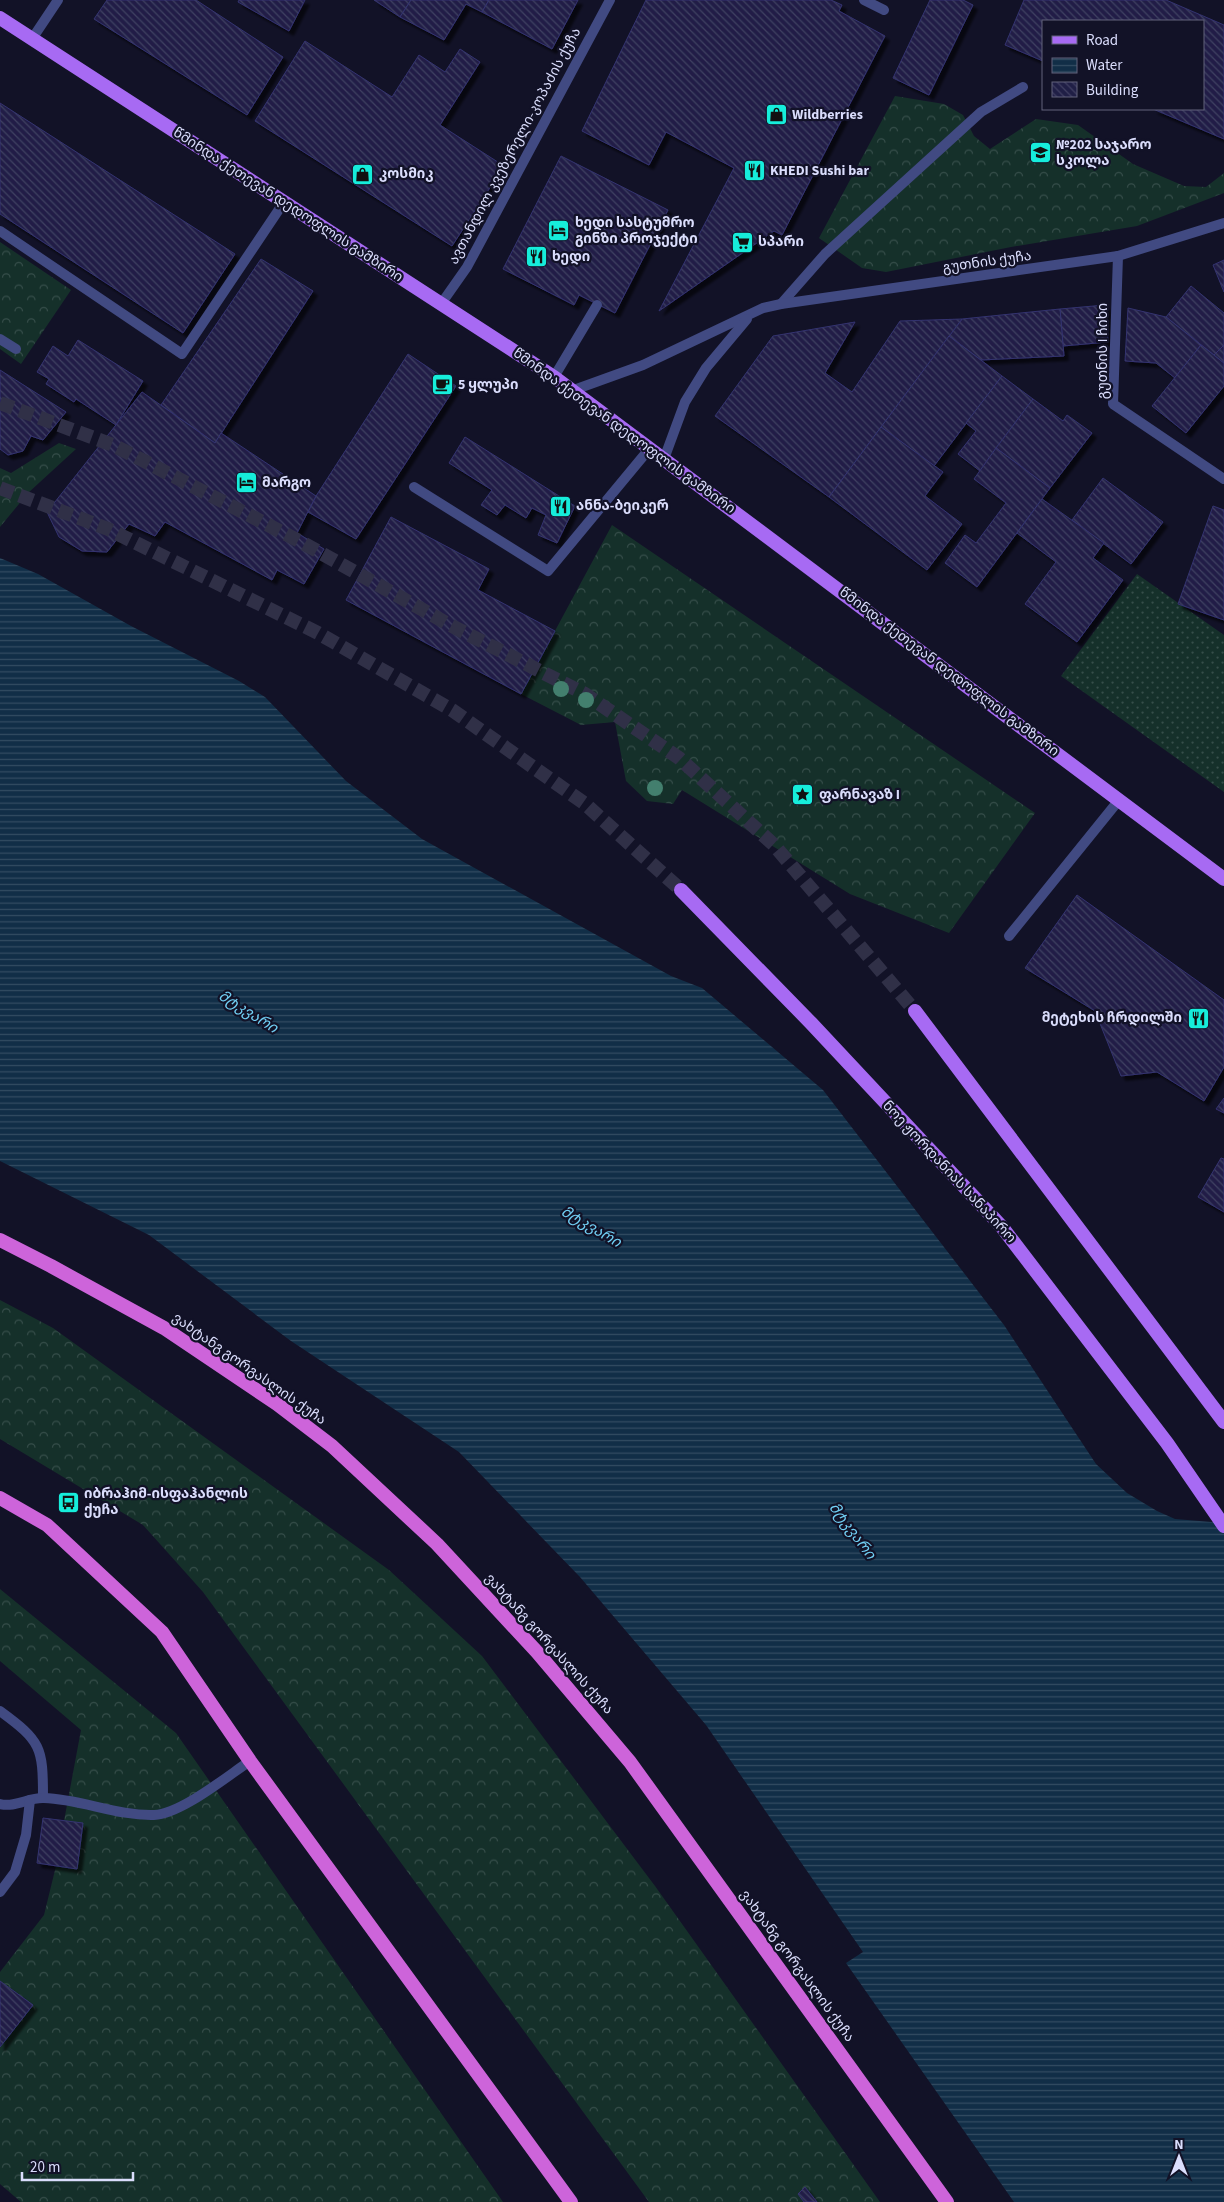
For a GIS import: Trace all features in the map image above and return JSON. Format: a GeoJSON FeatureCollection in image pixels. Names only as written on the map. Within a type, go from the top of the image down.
{"type":"FeatureCollection","features":[{"type":"Feature","properties":{"kind":"highway","name":"ვახტანგ გორგასლის ქუჩა"},"geometry":{"type":"LineString","coordinates":[[0,1240],[164,1328],[277,1404],[332,1446],[437,1544],[537,1652],[630,1762],[947,2202]]}},
{"type":"Feature","properties":{"kind":"highway"},"geometry":{"type":"LineString","coordinates":[[0,1498],[47,1525],[162,1632],[250,1761],[571,2202]]}},
{"type":"Feature","properties":{"kind":"main road","name":"წმინდა ქეთევან დედოფლის გამზირი"},"geometry":{"type":"LineString","coordinates":[[0,18],[554,378],[1224,879]]}},
{"type":"Feature","properties":{"kind":"main road","name":"ნოე ჟორდანიას სანაპირო"},"geometry":{"type":"LineString","coordinates":[[681,890],[811,1023],[1002,1227],[1167,1443],[1224,1526]]}},
{"type":"Feature","properties":{"kind":"main road"},"geometry":{"type":"LineString","coordinates":[[915,1011],[1224,1422]]}},
{"type":"Feature","properties":{"kind":"street"},"geometry":{"type":"LineString","coordinates":[[32,39],[58,0]]}},
{"type":"Feature","properties":{"kind":"street","name":"ავთანდილ კვეზერელი-კოპაძის ქუჩა"},"geometry":{"type":"LineString","coordinates":[[441,304],[466,267],[610,0]]}},
{"type":"Feature","properties":{"kind":"street"},"geometry":{"type":"LineString","coordinates":[[864,0],[884,10]]}},
{"type":"Feature","properties":{"kind":"street"},"geometry":{"type":"LineString","coordinates":[[781,304],[826,254],[980,112],[1023,87]]}},
{"type":"Feature","properties":{"kind":"street"},"geometry":{"type":"LineString","coordinates":[[0,231],[182,354],[284,202]]}},
{"type":"Feature","properties":{"kind":"street","name":"გუთნის ქუჩა"},"geometry":{"type":"LineString","coordinates":[[571,391],[643,365],[763,308],[1118,256],[1224,223]]}},
{"type":"Feature","properties":{"kind":"street","name":"გუთნის I ჩიხი"},"geometry":{"type":"LineString","coordinates":[[1118,256],[1113,404],[1224,479]]}},
{"type":"Feature","properties":{"kind":"street"},"geometry":{"type":"LineString","coordinates":[[554,378],[597,305]]}},
{"type":"Feature","properties":{"kind":"street","name":"გუთნის ქუჩა"},"geometry":{"type":"LineString","coordinates":[[664,459],[685,402],[722,346],[751,314]]}},
{"type":"Feature","properties":{"kind":"street"},"geometry":{"type":"LineString","coordinates":[[0,339],[16,350]]}},
{"type":"Feature","properties":{"kind":"street"},"geometry":{"type":"LineString","coordinates":[[414,487],[548,571],[650,448]]}},
{"type":"Feature","properties":{"kind":"street"},"geometry":{"type":"LineString","coordinates":[[1009,936],[1119,800]]}},
{"type":"Feature","properties":{"kind":"street"},"geometry":{"type":"LineString","coordinates":[[0,1711],[23,1728],[40,1751],[43,1766],[43,1797]]}},
{"type":"Feature","properties":{"kind":"street"},"geometry":{"type":"LineString","coordinates":[[0,1804],[8,1806],[43,1797],[125,1812],[155,1815],[180,1807],[250,1761]]}},
{"type":"Feature","properties":{"kind":"street"},"geometry":{"type":"LineString","coordinates":[[0,1892],[15,1872],[26,1835],[30,1800]]}},
{"type":"Feature","properties":{"kind":"green space"},"geometry":{"type":"Polygon","coordinates":[[[895,96],[944,104],[963,115],[974,136],[990,149],[1036,119],[1078,125],[1133,164],[1184,186],[1206,187],[1224,173],[1224,193],[1137,226],[1011,247],[886,272],[862,268],[819,238],[895,96]]]}},
{"type":"Feature","properties":{"kind":"green space"},"geometry":{"type":"Polygon","coordinates":[[[0,242],[71,290],[21,364],[0,349],[0,242]]]}},
{"type":"Feature","properties":{"kind":"green space"},"geometry":{"type":"Polygon","coordinates":[[[59,443],[76,449],[28,493],[0,527],[0,468],[11,473],[59,443]]]}},
{"type":"Feature","properties":{"kind":"green space"},"geometry":{"type":"Polygon","coordinates":[[[612,525],[1035,813],[949,933],[850,894],[682,790],[673,804],[647,801],[626,781],[615,722],[581,725],[521,694],[612,525]]]}},
{"type":"Feature","properties":{"kind":"green space"},"geometry":{"type":"Polygon","coordinates":[[[1137,574],[1224,635],[1224,792],[1061,676],[1137,574]]]}},
{"type":"Feature","properties":{"kind":"green space"},"geometry":{"type":"Polygon","coordinates":[[[0,1300],[53,1328],[389,1570],[482,1656],[655,1886],[880,2202],[649,2202],[203,1592],[143,1525],[0,1439],[0,1300]]]}},
{"type":"Feature","properties":{"kind":"green space"},"geometry":{"type":"Polygon","coordinates":[[[0,1589],[176,1733],[503,2202],[21,2202],[0,2184],[0,1972],[44,1915],[56,1866],[77,1869],[83,1824],[64,1821],[81,1730],[0,1661],[0,1589]]]}},
{"type":"Feature","properties":{"kind":"water","name":"მტკვარი"},"geometry":{"type":"Polygon","coordinates":[[[0,558],[38,574],[131,626],[239,681],[265,697],[346,781],[422,839],[671,976],[702,988],[823,1090],[1004,1325],[1096,1464],[1127,1493],[1157,1511],[1175,1519],[1224,1523],[1224,2202],[1014,2202],[846,1963],[863,1952],[706,1725],[580,1577],[459,1452],[291,1341],[149,1235],[0,1161],[0,558]]]}},
{"type":"Feature","properties":{"kind":"building"},"geometry":{"type":"Polygon","coordinates":[[[107,0],[196,0],[283,57],[247,115],[94,19],[107,0]]]}},
{"type":"Feature","properties":{"kind":"building"},"geometry":{"type":"Polygon","coordinates":[[[239,0],[305,0],[289,31],[238,2],[239,0]]]}},
{"type":"Feature","properties":{"kind":"building"},"geometry":{"type":"Polygon","coordinates":[[[374,0],[411,0],[400,17],[374,0]]]}},
{"type":"Feature","properties":{"kind":"building"},"geometry":{"type":"Polygon","coordinates":[[[411,0],[489,0],[482,12],[466,4],[444,40],[400,17],[411,0]]]}},
{"type":"Feature","properties":{"kind":"building"},"geometry":{"type":"Polygon","coordinates":[[[489,0],[578,0],[552,49],[482,12],[489,0]]]}},
{"type":"Feature","properties":{"kind":"building"},"geometry":{"type":"Polygon","coordinates":[[[646,0],[831,0],[842,5],[839,11],[885,36],[782,235],[774,231],[659,311],[734,168],[666,132],[649,165],[582,131],[646,0]]]}},
{"type":"Feature","properties":{"kind":"building"},"geometry":{"type":"Polygon","coordinates":[[[930,0],[963,0],[973,5],[929,95],[893,78],[930,0]]]}},
{"type":"Feature","properties":{"kind":"building"},"geometry":{"type":"Polygon","coordinates":[[[1024,0],[1166,0],[1224,25],[1224,139],[1155,110],[1204,110],[1204,20],[1042,20],[1042,61],[1005,45],[1024,0]]]}},
{"type":"Feature","properties":{"kind":"building"},"geometry":{"type":"Polygon","coordinates":[[[305,41],[392,97],[419,55],[445,72],[460,49],[480,62],[440,125],[504,166],[452,246],[255,121],[305,41]]]}},
{"type":"Feature","properties":{"kind":"building"},"geometry":{"type":"Polygon","coordinates":[[[0,103],[235,254],[183,333],[0,214],[0,103]]]}},
{"type":"Feature","properties":{"kind":"building"},"geometry":{"type":"Polygon","coordinates":[[[561,156],[668,210],[615,313],[579,295],[574,305],[503,269],[561,156]]]}},
{"type":"Feature","properties":{"kind":"building"},"geometry":{"type":"Polygon","coordinates":[[[261,259],[313,291],[215,443],[161,405],[261,259]]]}},
{"type":"Feature","properties":{"kind":"building"},"geometry":{"type":"Polygon","coordinates":[[[1224,260],[1224,292],[1213,265],[1224,260]]]}},
{"type":"Feature","properties":{"kind":"building"},"geometry":{"type":"Polygon","coordinates":[[[1191,286],[1224,313],[1224,345],[1214,355],[1166,317],[1191,286]]]}},
{"type":"Feature","properties":{"kind":"building"},"geometry":{"type":"Polygon","coordinates":[[[1105,305],[1108,342],[1063,346],[1060,309],[1105,305]]]}},
{"type":"Feature","properties":{"kind":"building"},"geometry":{"type":"Polygon","coordinates":[[[1128,308],[1166,317],[1201,345],[1175,378],[1156,363],[1125,361],[1128,308]]]}},
{"type":"Feature","properties":{"kind":"building"},"geometry":{"type":"Polygon","coordinates":[[[1060,309],[1064,356],[981,360],[949,336],[962,319],[1060,309]]]}},
{"type":"Feature","properties":{"kind":"building"},"geometry":{"type":"Polygon","coordinates":[[[962,319],[829,497],[715,416],[773,336],[855,322],[825,373],[852,392],[900,321],[962,319]]]}},
{"type":"Feature","properties":{"kind":"building"},"geometry":{"type":"Polygon","coordinates":[[[949,336],[1002,376],[934,466],[881,427],[949,336]]]}},
{"type":"Feature","properties":{"kind":"building"},"geometry":{"type":"Polygon","coordinates":[[[78,340],[143,381],[116,425],[76,399],[74,402],[46,384],[49,379],[37,372],[53,346],[68,356],[78,340]]]}},
{"type":"Feature","properties":{"kind":"building"},"geometry":{"type":"Polygon","coordinates":[[[1201,345],[1224,363],[1224,386],[1186,433],[1152,406],[1201,345]]]}},
{"type":"Feature","properties":{"kind":"building"},"geometry":{"type":"Polygon","coordinates":[[[1224,345],[1224,363],[1214,355],[1224,345]]]}},
{"type":"Feature","properties":{"kind":"building"},"geometry":{"type":"Polygon","coordinates":[[[408,354],[456,386],[356,539],[308,512],[316,496],[408,354]]]}},
{"type":"Feature","properties":{"kind":"building"},"geometry":{"type":"Polygon","coordinates":[[[0,370],[66,412],[43,440],[31,436],[23,451],[8,455],[0,449],[0,370]]]}},
{"type":"Feature","properties":{"kind":"building"},"geometry":{"type":"Polygon","coordinates":[[[1002,376],[1033,399],[980,471],[958,454],[976,431],[966,423],[1002,376]]]}},
{"type":"Feature","properties":{"kind":"building"},"geometry":{"type":"Polygon","coordinates":[[[142,392],[215,443],[221,433],[316,496],[297,533],[324,549],[304,584],[277,570],[272,580],[165,522],[155,536],[129,524],[107,552],[82,551],[59,537],[47,512],[142,392]]]}},
{"type":"Feature","properties":{"kind":"building"},"geometry":{"type":"Polygon","coordinates":[[[1033,399],[1063,421],[1067,415],[1092,433],[1050,488],[996,448],[1033,399]]]}},
{"type":"Feature","properties":{"kind":"building"},"geometry":{"type":"Polygon","coordinates":[[[881,427],[943,472],[925,496],[962,524],[927,570],[829,497],[881,427]]]}},
{"type":"Feature","properties":{"kind":"building"},"geometry":{"type":"Polygon","coordinates":[[[465,437],[575,506],[557,543],[538,535],[546,515],[532,508],[526,518],[505,505],[497,515],[481,505],[492,490],[449,463],[465,437]]]}},
{"type":"Feature","properties":{"kind":"building"},"geometry":{"type":"Polygon","coordinates":[[[996,448],[1050,488],[977,587],[945,563],[965,535],[976,543],[1006,503],[974,479],[996,448]]]}},
{"type":"Feature","properties":{"kind":"building"},"geometry":{"type":"Polygon","coordinates":[[[1103,478],[1163,522],[1131,564],[1072,520],[1103,478]]]}},
{"type":"Feature","properties":{"kind":"building"},"geometry":{"type":"Polygon","coordinates":[[[1042,499],[1104,543],[1093,558],[1123,580],[1077,642],[1025,604],[1056,562],[1017,533],[1042,499]]]}},
{"type":"Feature","properties":{"kind":"building"},"geometry":{"type":"Polygon","coordinates":[[[1213,506],[1224,510],[1224,620],[1178,604],[1213,506]]]}},
{"type":"Feature","properties":{"kind":"building"},"geometry":{"type":"Polygon","coordinates":[[[391,517],[489,569],[478,590],[555,631],[521,694],[346,600],[391,517]]]}},
{"type":"Feature","properties":{"kind":"building"},"geometry":{"type":"Polygon","coordinates":[[[1077,895],[1224,1000],[1224,1067],[1204,1101],[1157,1072],[1121,1076],[1095,1011],[1025,968],[1077,895]]]}},
{"type":"Feature","properties":{"kind":"building"},"geometry":{"type":"Polygon","coordinates":[[[1224,1098],[1224,1113],[1216,1109],[1224,1098]]]}},
{"type":"Feature","properties":{"kind":"building"},"geometry":{"type":"Polygon","coordinates":[[[1221,1158],[1224,1159],[1224,1212],[1198,1197],[1221,1158]]]}},
{"type":"Feature","properties":{"kind":"building"},"geometry":{"type":"Polygon","coordinates":[[[43,1818],[83,1823],[77,1869],[37,1863],[43,1818]]]}},
{"type":"Feature","properties":{"kind":"building"},"geometry":{"type":"Polygon","coordinates":[[[0,1981],[33,2005],[0,2047],[0,1981]]]}},
{"type":"Feature","properties":{"kind":"building"},"geometry":{"type":"Polygon","coordinates":[[[805,2187],[817,2202],[804,2202],[798,2194],[805,2187]]]}},
{"type":"Feature","properties":{"kind":"tunnel"},"geometry":{"type":"LineString","coordinates":[[0,403],[113,445],[303,543],[450,625],[585,694],[679,758],[774,845],[915,1011]]}},
{"type":"Feature","properties":{"kind":"tunnel"},"geometry":{"type":"LineString","coordinates":[[0,488],[108,529],[318,633],[452,710],[584,803],[681,890]]}},
{"type":"Feature","properties":{"kind":"place","name":"Wildberries"},"geometry":{"type":"Point","coordinates":[776,115]}},
{"type":"Feature","properties":{"kind":"place","name":"№202 საჯარო სკოლა"},"geometry":{"type":"Point","coordinates":[1040,153]}},
{"type":"Feature","properties":{"kind":"place","name":"KHEDI Sushi bar"},"geometry":{"type":"Point","coordinates":[754,171]}},
{"type":"Feature","properties":{"kind":"place","name":"კოსმიკ"},"geometry":{"type":"Point","coordinates":[363,174]}},
{"type":"Feature","properties":{"kind":"place","name":"ხედი სასტუმრო გინზი პროჯექტი"},"geometry":{"type":"Point","coordinates":[559,231]}},
{"type":"Feature","properties":{"kind":"place","name":"სპარი"},"geometry":{"type":"Point","coordinates":[742,242]}},
{"type":"Feature","properties":{"kind":"place","name":"ხედი"},"geometry":{"type":"Point","coordinates":[536,257]}},
{"type":"Feature","properties":{"kind":"place","name":"5 ყლუპი"},"geometry":{"type":"Point","coordinates":[442,385]}},
{"type":"Feature","properties":{"kind":"place","name":"მარგო"},"geometry":{"type":"Point","coordinates":[246,483]}},
{"type":"Feature","properties":{"kind":"place","name":"ანნა-ბეიკერ"},"geometry":{"type":"Point","coordinates":[560,506]}},
{"type":"Feature","properties":{"kind":"place","name":"ფარნავაზ I"},"geometry":{"type":"Point","coordinates":[803,795]}},
{"type":"Feature","properties":{"kind":"place","name":"მეტეხის ჩრდილში"},"geometry":{"type":"Point","coordinates":[1198,1018]}},
{"type":"Feature","properties":{"kind":"place","name":"იბრაჰიმ-ისფაჰანლის ქუჩა"},"geometry":{"type":"Point","coordinates":[68,1502]}}]}
